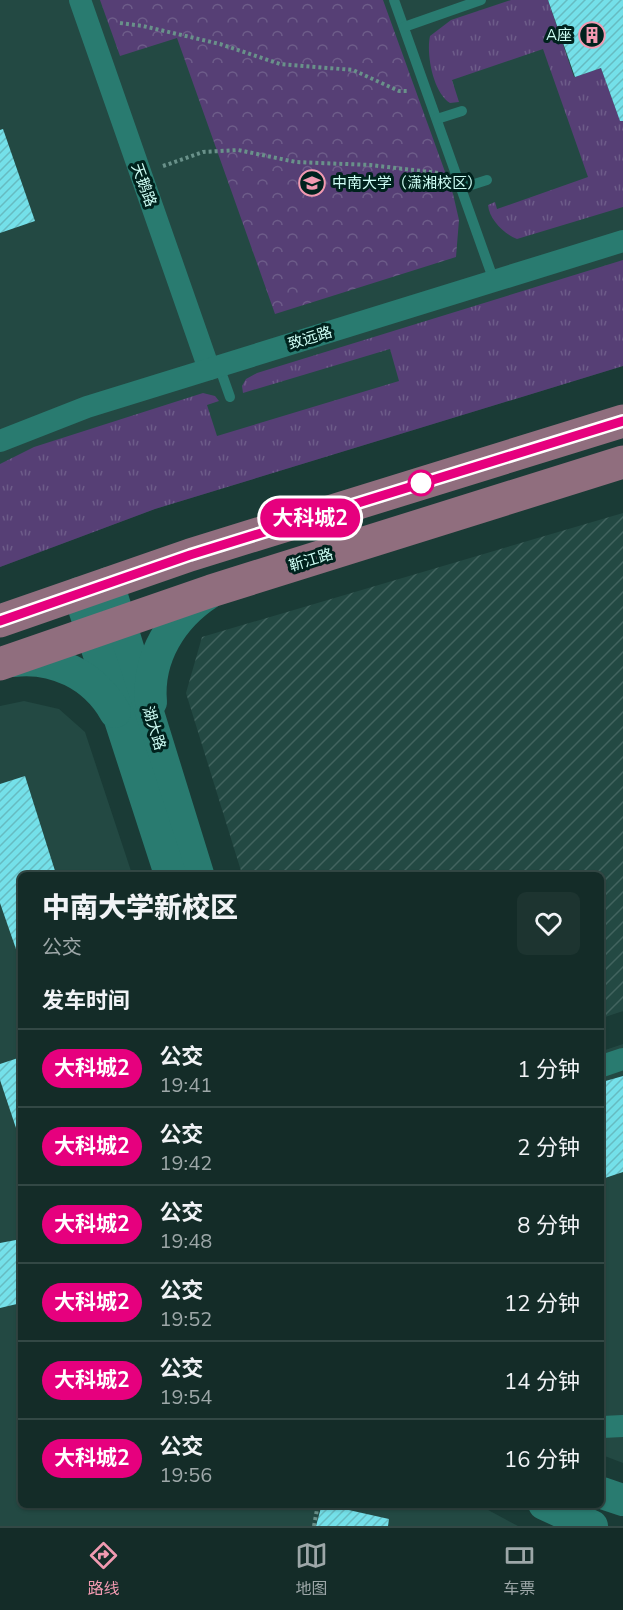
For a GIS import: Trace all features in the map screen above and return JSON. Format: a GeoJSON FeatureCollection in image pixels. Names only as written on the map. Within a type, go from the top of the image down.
{"type":"FeatureCollection","features":[{"type":"Feature","properties":{"kind":"main road"},"geometry":{"type":"LineString","coordinates":[[0,621],[94,588],[623,420]]}},
{"type":"Feature","properties":{"kind":"main road","name":"靳江路"},"geometry":{"type":"LineString","coordinates":[[3,663],[211,591],[623,462]]}},
{"type":"Feature","properties":{"kind":"main road"},"geometry":{"type":"LineString","coordinates":[[94,588],[139,728],[170,872]]}},
{"type":"Feature","properties":{"kind":"main road"},"geometry":{"type":"LineString","coordinates":[[139,728],[158,652],[180,615],[211,591]]}},
{"type":"Feature","properties":{"kind":"main road"},"geometry":{"type":"LineString","coordinates":[[3,663],[43,660],[70,669],[139,728]]}},
{"type":"Feature","properties":{"kind":"main road","name":"湖大路"},"geometry":{"type":"LineString","coordinates":[[139,728],[197,872]]}},
{"type":"Feature","properties":{"kind":"main road"},"geometry":{"type":"LineString","coordinates":[[604,1494],[623,1500]]}},
{"type":"Feature","properties":{"kind":"main road"},"geometry":{"type":"LineString","coordinates":[[561,1514],[592,1526]]}},
{"type":"Feature","properties":{"kind":"street","name":"天鹅路"},"geometry":{"type":"LineString","coordinates":[[80,0],[212,361]]}},
{"type":"Feature","properties":{"kind":"street"},"geometry":{"type":"LineString","coordinates":[[0,425],[84,392],[212,361],[151,170],[92,0]]}},
{"type":"Feature","properties":{"kind":"street"},"geometry":{"type":"LineString","coordinates":[[492,275],[623,228]]}},
{"type":"Feature","properties":{"kind":"street","name":"致远路"},"geometry":{"type":"LineString","coordinates":[[0,441],[212,361],[492,275],[623,242]]}},
{"type":"Feature","properties":{"kind":"street"},"geometry":{"type":"LineString","coordinates":[[604,1065],[623,1059]]}},
{"type":"Feature","properties":{"kind":"street"},"geometry":{"type":"LineString","coordinates":[[604,1427],[623,1426]]}},
{"type":"Feature","properties":{"kind":"lane"},"geometry":{"type":"LineString","coordinates":[[394,0],[492,275]]}},
{"type":"Feature","properties":{"kind":"lane"},"geometry":{"type":"LineString","coordinates":[[404,27],[481,0]]}},
{"type":"Feature","properties":{"kind":"lane"},"geometry":{"type":"LineString","coordinates":[[437,119],[462,111]]}},
{"type":"Feature","properties":{"kind":"lane"},"geometry":{"type":"LineString","coordinates":[[462,188],[487,180]]}},
{"type":"Feature","properties":{"kind":"lane"},"geometry":{"type":"LineString","coordinates":[[212,361],[230,398]]}},
{"type":"Feature","properties":{"kind":"path"},"geometry":{"type":"LineString","coordinates":[[120,23],[220,44],[280,64],[352,70],[399,91],[410,92],[426,86]]}},
{"type":"Feature","properties":{"kind":"path"},"geometry":{"type":"LineString","coordinates":[[151,170],[203,152],[238,150],[296,162],[370,165],[457,176]]}},
{"type":"Feature","properties":{"kind":"path"},"geometry":{"type":"LineString","coordinates":[[314,1526],[317,1508]]}},
{"type":"Feature","properties":{"kind":"shaded area","name":"中南大学（潇湘校区）"},"geometry":{"type":"Polygon","coordinates":[[[0,0],[623,0],[623,366],[155,509],[0,567],[0,0]]]}},
{"type":"Feature","properties":{"kind":"shaded area"},"geometry":{"type":"Polygon","coordinates":[[[623,513],[623,1011],[604,1017],[604,872],[241,872],[186,693],[202,637],[623,513]]]}},
{"type":"Feature","properties":{"kind":"shaded area"},"geometry":{"type":"Polygon","coordinates":[[[24,701],[59,709],[85,732],[131,872],[18,872],[18,1508],[484,1508],[518,1526],[0,1526],[0,706],[24,701]]]}},
{"type":"Feature","properties":{"kind":"shaded area"},"geometry":{"type":"Polygon","coordinates":[[[623,1044],[623,1463],[604,1456],[604,1050],[623,1044]]]}},
{"type":"Feature","properties":{"kind":"green space"},"geometry":{"type":"Polygon","coordinates":[[[100,0],[383,0],[453,194],[459,220],[456,257],[275,314],[177,38],[120,56],[100,0]]]}},
{"type":"Feature","properties":{"kind":"green space"},"geometry":{"type":"Polygon","coordinates":[[[511,0],[548,0],[574,77],[601,68],[618,115],[623,114],[623,207],[517,239],[507,234],[498,225],[491,216],[488,205],[495,202],[497,209],[588,177],[543,49],[452,80],[459,102],[450,103],[444,98],[435,82],[429,53],[430,36],[451,20],[511,0]]]}},
{"type":"Feature","properties":{"kind":"green space"},"geometry":{"type":"Polygon","coordinates":[[[623,260],[623,366],[155,509],[0,567],[0,464],[34,447],[203,393],[215,396],[219,401],[207,405],[217,436],[399,381],[390,349],[243,393],[242,386],[246,379],[257,373],[623,260]]]}},
{"type":"Feature","properties":{"kind":"building","name":"A座"},"geometry":{"type":"Polygon","coordinates":[[[548,0],[623,0],[623,121],[620,121],[601,68],[575,77],[548,0]]]}},
{"type":"Feature","properties":{"kind":"building"},"geometry":{"type":"Polygon","coordinates":[[[3,129],[35,221],[0,233],[0,130],[3,129]]]}},
{"type":"Feature","properties":{"kind":"building"},"geometry":{"type":"Polygon","coordinates":[[[25,776],[55,872],[18,872],[18,955],[0,903],[0,784],[25,776]]]}},
{"type":"Feature","properties":{"kind":"building"},"geometry":{"type":"Polygon","coordinates":[[[18,1058],[18,1131],[0,1080],[0,1064],[18,1058]]]}},
{"type":"Feature","properties":{"kind":"building"},"geometry":{"type":"Polygon","coordinates":[[[623,1076],[623,1172],[604,1178],[604,1081],[623,1076]]]}},
{"type":"Feature","properties":{"kind":"building"},"geometry":{"type":"Polygon","coordinates":[[[18,1240],[18,1304],[0,1308],[0,1243],[18,1240]]]}},
{"type":"Feature","properties":{"kind":"building"},"geometry":{"type":"Polygon","coordinates":[[[321,1508],[340,1508],[389,1519],[388,1526],[316,1526],[321,1508]]]}},
{"type":"Feature","properties":{"kind":"bus line","name":"大科城2"},"geometry":{"type":"LineString","coordinates":[[0,621],[190,555],[623,421]]}},
{"type":"Feature","properties":{"kind":"place","name":"A座"},"geometry":{"type":"Point","coordinates":[592,35]}},
{"type":"Feature","properties":{"kind":"place","name":"中南大学（潇湘校区）"},"geometry":{"type":"Point","coordinates":[312,183]}}]}
